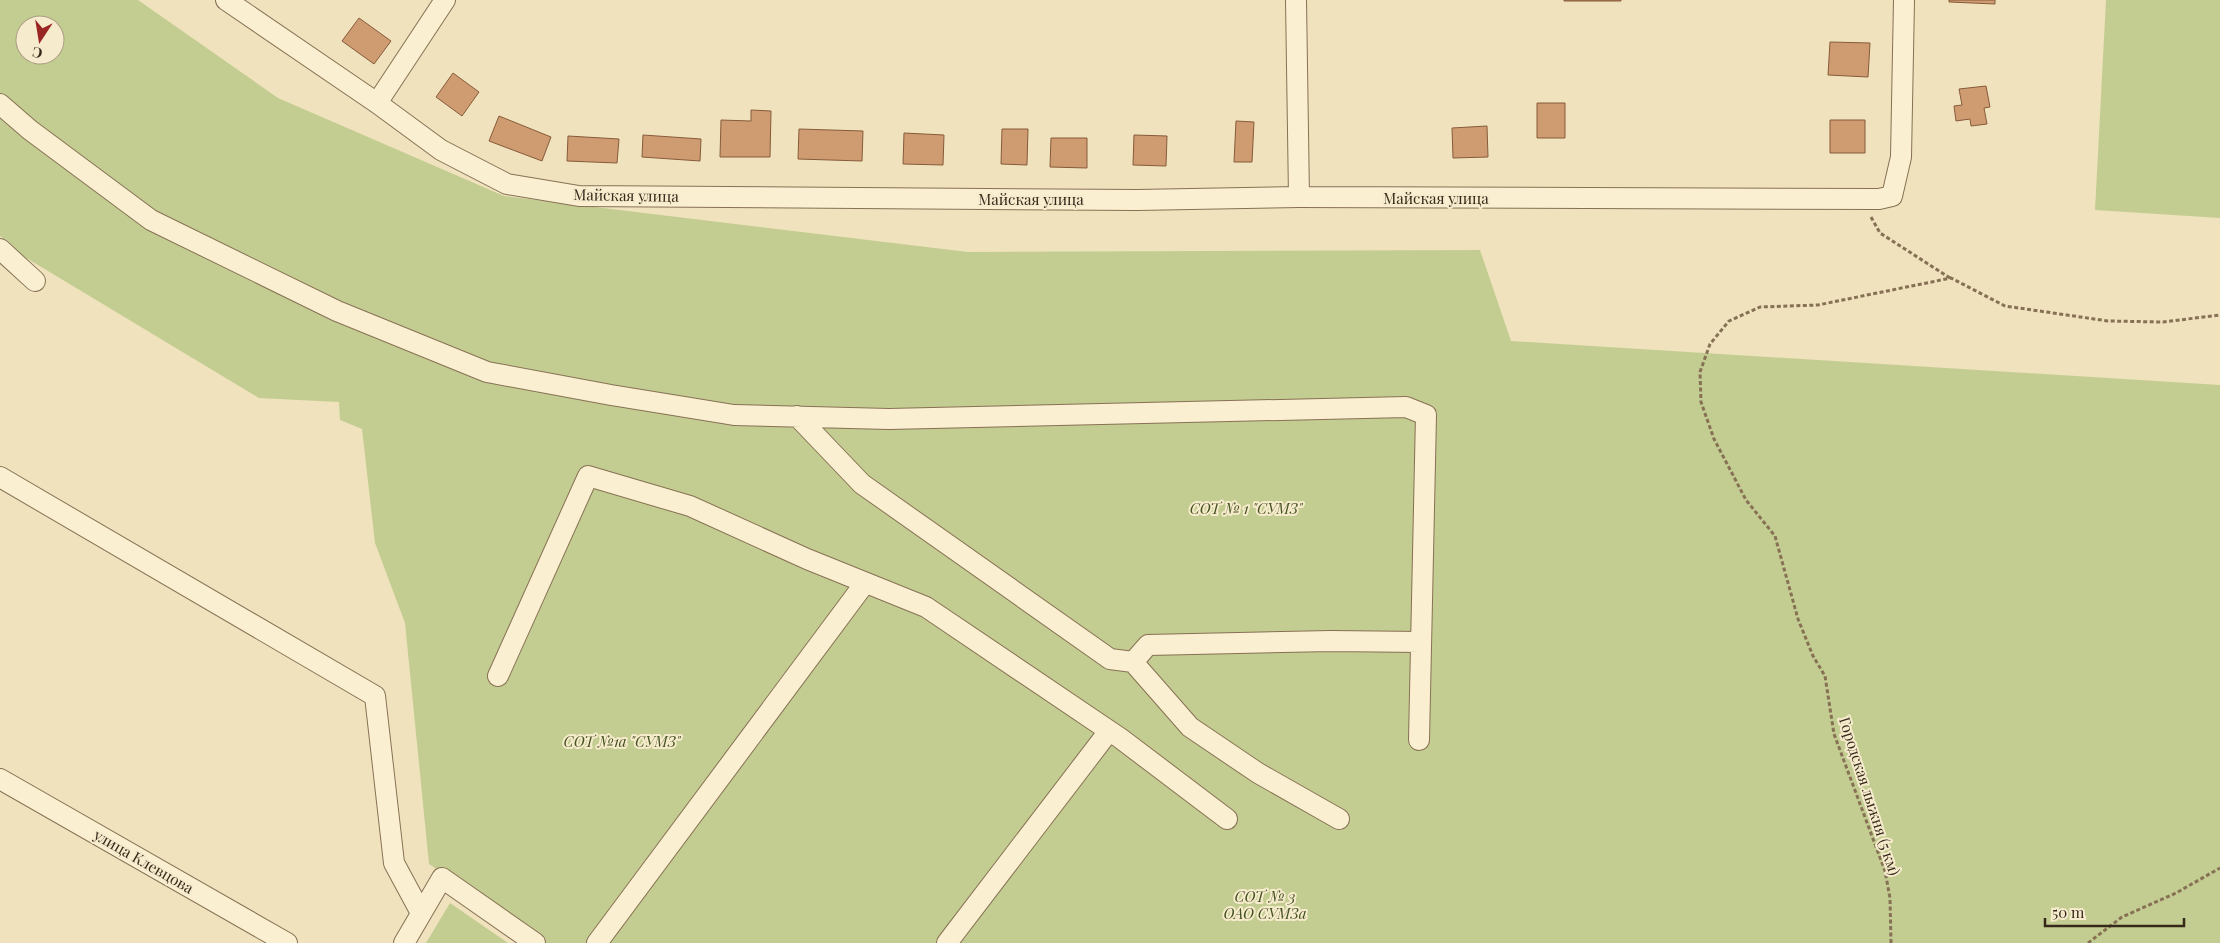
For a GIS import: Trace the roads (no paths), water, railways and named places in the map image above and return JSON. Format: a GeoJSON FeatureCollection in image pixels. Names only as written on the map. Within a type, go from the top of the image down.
{"type":"FeatureCollection","features":[{"type":"Feature","properties":{"kind":"street","name":"Майская улица"},"geometry":{"type":"LineString","coordinates":[[226,0],[378,103],[441,150],[507,184],[579,196],[1127,200],[1299,197],[1879,199],[1892,196],[1901,157],[1904,0]]}},
{"type":"Feature","properties":{"kind":"street"},"geometry":{"type":"LineString","coordinates":[[378,103],[445,0]]}},
{"type":"Feature","properties":{"kind":"street"},"geometry":{"type":"LineString","coordinates":[[1296,0],[1299,197]]}},
{"type":"Feature","properties":{"kind":"street"},"geometry":{"type":"LineString","coordinates":[[0,104],[30,130],[151,220],[337,311],[487,372],[734,414],[889,419],[1406,407],[1426,415],[1419,740]]}},
{"type":"Feature","properties":{"kind":"street"},"geometry":{"type":"LineString","coordinates":[[0,249],[35,281]]}},
{"type":"Feature","properties":{"kind":"street"},"geometry":{"type":"LineString","coordinates":[[797,416],[862,484],[1110,659],[1133,662],[1190,727],[1258,773],[1339,819]]}},
{"type":"Feature","properties":{"kind":"street"},"geometry":{"type":"LineString","coordinates":[[498,676],[588,476],[690,506],[864,583],[926,607],[1108,730],[1227,819]]}},
{"type":"Feature","properties":{"kind":"street"},"geometry":{"type":"LineString","coordinates":[[0,477],[375,696],[394,863],[421,913]]}},
{"type":"Feature","properties":{"kind":"street"},"geometry":{"type":"LineString","coordinates":[[597,943],[864,583]]}},
{"type":"Feature","properties":{"kind":"street"},"geometry":{"type":"LineString","coordinates":[[1133,662],[1148,645],[1331,641],[1422,642]]}},
{"type":"Feature","properties":{"kind":"street"},"geometry":{"type":"LineString","coordinates":[[948,943],[1108,730]]}},
{"type":"Feature","properties":{"kind":"street","name":"улица Клевцова"},"geometry":{"type":"LineString","coordinates":[[0,779],[287,943]]}},
{"type":"Feature","properties":{"kind":"street"},"geometry":{"type":"LineString","coordinates":[[404,943],[442,878],[534,943]]}},
{"type":"Feature","properties":{"kind":"park label","name":"СОТ № 1 \"СУМЗ\""},"geometry":{"type":"Point","coordinates":[1246,508]}},
{"type":"Feature","properties":{"kind":"park label","name":"СОТ №1а \"СУМЗ\""},"geometry":{"type":"Point","coordinates":[622,741]}},
{"type":"Feature","properties":{"kind":"park label","name":"СОТ № 3 ОАО СУМЗа"},"geometry":{"type":"Point","coordinates":[1265,904]}}]}
